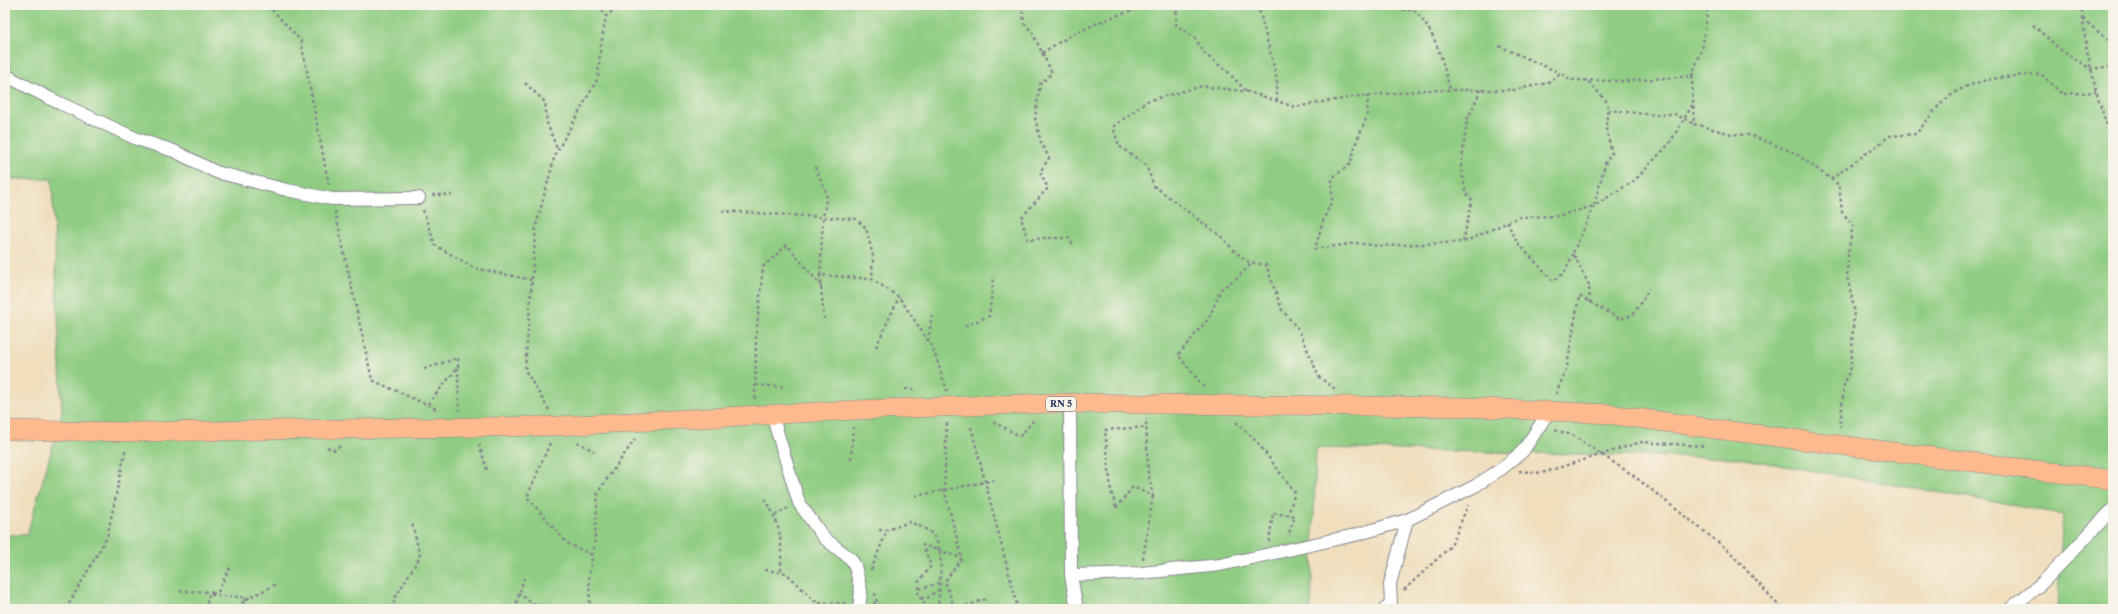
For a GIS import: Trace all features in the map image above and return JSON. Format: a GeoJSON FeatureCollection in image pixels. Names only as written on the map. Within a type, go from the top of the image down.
{"type":"FeatureCollection","features":[{"type":"Feature","properties":{"kind":"main road","name":"RN 5"},"geometry":{"type":"LineString","coordinates":[[5,430],[130,432],[558,426],[854,410],[1070,404],[1145,403],[1355,406],[1545,417],[1608,414],[2113,480]]}},
{"type":"Feature","properties":{"kind":"street"},"geometry":{"type":"LineString","coordinates":[[5,75],[51,99],[123,132],[174,151],[216,172],[286,190],[332,199],[419,198]]}},
{"type":"Feature","properties":{"kind":"street"},"geometry":{"type":"LineString","coordinates":[[1070,404],[1071,575],[1077,609]]}},
{"type":"Feature","properties":{"kind":"street"},"geometry":{"type":"LineString","coordinates":[[763,415],[799,502],[827,541],[851,559],[855,566],[860,590],[859,606]]}},
{"type":"Feature","properties":{"kind":"street"},"geometry":{"type":"LineString","coordinates":[[1071,575],[1141,574],[1220,566],[1355,535],[1407,520],[1475,486],[1501,468],[1523,450],[1545,417]]}},
{"type":"Feature","properties":{"kind":"street"},"geometry":{"type":"LineString","coordinates":[[2010,609],[2042,583],[2113,509]]}},
{"type":"Feature","properties":{"kind":"street"},"geometry":{"type":"LineString","coordinates":[[1388,606],[1390,584],[1407,520]]}},
{"type":"Feature","properties":{"kind":"path"},"geometry":{"type":"LineString","coordinates":[[268,5],[301,41],[332,199],[372,380],[441,411]]}},
{"type":"Feature","properties":{"kind":"path"},"geometry":{"type":"LineString","coordinates":[[599,5],[606,16]]}},
{"type":"Feature","properties":{"kind":"path"},"geometry":{"type":"LineString","coordinates":[[592,555],[567,543],[527,496],[558,426],[526,370],[536,226],[558,149],[598,78],[600,51],[606,16],[620,5]]}},
{"type":"Feature","properties":{"kind":"path"},"geometry":{"type":"LineString","coordinates":[[1022,5],[1024,23],[1032,32],[1052,72],[1040,84],[1035,118],[1041,142],[1049,158],[1040,172],[1048,188],[1022,218],[1028,240],[1043,238],[1068,238],[1073,244]]}},
{"type":"Feature","properties":{"kind":"path"},"geometry":{"type":"LineString","coordinates":[[1042,53],[1071,34],[1117,14],[1152,5]]}},
{"type":"Feature","properties":{"kind":"path"},"geometry":{"type":"LineString","coordinates":[[1177,5],[1176,25],[1194,37],[1206,55],[1227,71],[1246,92]]}},
{"type":"Feature","properties":{"kind":"path"},"geometry":{"type":"LineString","coordinates":[[1258,5],[1277,80],[1277,101]]}},
{"type":"Feature","properties":{"kind":"path"},"geometry":{"type":"LineString","coordinates":[[1355,5],[1364,8],[1414,10],[1428,25],[1439,50],[1450,90]]}},
{"type":"Feature","properties":{"kind":"path"},"geometry":{"type":"LineString","coordinates":[[1694,124],[1692,76],[1703,45],[1708,5]]}},
{"type":"Feature","properties":{"kind":"path"},"geometry":{"type":"LineString","coordinates":[[2074,5],[2081,11]]}},
{"type":"Feature","properties":{"kind":"path"},"geometry":{"type":"LineString","coordinates":[[2081,5],[2082,19],[2096,92],[2113,144]]}},
{"type":"Feature","properties":{"kind":"path"},"geometry":{"type":"LineString","coordinates":[[2082,19],[2113,44]]}},
{"type":"Feature","properties":{"kind":"path"},"geometry":{"type":"LineString","coordinates":[[2032,25],[2062,51],[2091,69],[2113,66]]}},
{"type":"Feature","properties":{"kind":"path"},"geometry":{"type":"LineString","coordinates":[[1499,46],[1561,73],[1570,80],[1626,81],[1692,76]]}},
{"type":"Feature","properties":{"kind":"path"},"geometry":{"type":"LineString","coordinates":[[1355,406],[1319,377],[1299,330],[1282,310],[1266,264],[1252,263],[1235,252],[1223,238],[1154,186],[1146,165],[1119,146],[1113,127],[1147,101],[1202,86],[1246,92],[1295,107],[1368,95],[1426,90],[1520,88],[1547,83],[1561,73]]}},
{"type":"Feature","properties":{"kind":"path"},"geometry":{"type":"LineString","coordinates":[[1831,178],[1890,136],[1916,134],[1942,102],[1967,86],[1992,78],[2040,74],[2062,94],[2096,92]]}},
{"type":"Feature","properties":{"kind":"path"},"geometry":{"type":"LineString","coordinates":[[1507,222],[1517,242],[1554,281],[1565,272],[1594,206],[1606,161],[1612,154],[1606,128],[1608,103],[1587,80]]}},
{"type":"Feature","properties":{"kind":"path"},"geometry":{"type":"LineString","coordinates":[[525,83],[545,102],[546,123],[558,149]]}},
{"type":"Feature","properties":{"kind":"path"},"geometry":{"type":"LineString","coordinates":[[1463,242],[1472,200],[1466,193],[1461,167],[1467,120],[1481,90]]}},
{"type":"Feature","properties":{"kind":"path"},"geometry":{"type":"LineString","coordinates":[[1368,95],[1367,116],[1356,143],[1350,164],[1332,178],[1332,200],[1323,221],[1315,249],[1356,243],[1378,246],[1463,242],[1519,217],[1557,216],[1594,206],[1635,180],[1670,144],[1693,103]]}},
{"type":"Feature","properties":{"kind":"path"},"geometry":{"type":"LineString","coordinates":[[1608,110],[1655,115],[1675,114],[1684,121],[1694,124],[1731,134],[1750,135],[1795,153],[1840,185],[1842,212],[1853,225],[1848,254],[1847,276],[1854,308],[1851,367],[1844,385],[1839,444]]}},
{"type":"Feature","properties":{"kind":"path"},"geometry":{"type":"LineString","coordinates":[[815,167],[827,194],[823,218],[820,275],[824,319]]}},
{"type":"Feature","properties":{"kind":"path"},"geometry":{"type":"LineString","coordinates":[[452,195],[424,195],[419,198],[435,246],[474,268],[532,280]]}},
{"type":"Feature","properties":{"kind":"path"},"geometry":{"type":"LineString","coordinates":[[722,211],[856,219],[866,228],[873,256],[872,279]]}},
{"type":"Feature","properties":{"kind":"path"},"geometry":{"type":"LineString","coordinates":[[763,415],[756,385],[756,337],[763,267],[787,245],[821,286]]}},
{"type":"Feature","properties":{"kind":"path"},"geometry":{"type":"LineString","coordinates":[[1573,253],[1589,285],[1590,303]]}},
{"type":"Feature","properties":{"kind":"path"},"geometry":{"type":"LineString","coordinates":[[1252,263],[1237,278],[1221,289],[1209,318],[1178,355],[1218,404],[1258,443],[1295,493],[1288,515]]}},
{"type":"Feature","properties":{"kind":"path"},"geometry":{"type":"LineString","coordinates":[[820,275],[872,279],[899,297],[933,348],[946,391],[945,407],[947,426],[944,489],[962,558]]}},
{"type":"Feature","properties":{"kind":"path"},"geometry":{"type":"LineString","coordinates":[[965,326],[989,316],[994,276]]}},
{"type":"Feature","properties":{"kind":"path"},"geometry":{"type":"LineString","coordinates":[[1649,289],[1633,315],[1620,319],[1579,296],[1567,367],[1545,417],[1634,476],[1729,551],[1782,609]]}},
{"type":"Feature","properties":{"kind":"path"},"geometry":{"type":"LineString","coordinates":[[876,347],[899,297]]}},
{"type":"Feature","properties":{"kind":"path"},"geometry":{"type":"LineString","coordinates":[[928,341],[932,315]]}},
{"type":"Feature","properties":{"kind":"path"},"geometry":{"type":"LineString","coordinates":[[424,369],[458,358],[467,428],[487,470]]}},
{"type":"Feature","properties":{"kind":"path"},"geometry":{"type":"LineString","coordinates":[[428,404],[458,367]]}},
{"type":"Feature","properties":{"kind":"path"},"geometry":{"type":"LineString","coordinates":[[756,385],[786,387]]}},
{"type":"Feature","properties":{"kind":"path"},"geometry":{"type":"LineString","coordinates":[[1141,574],[1153,496],[1148,472],[1145,403]]}},
{"type":"Feature","properties":{"kind":"path"},"geometry":{"type":"LineString","coordinates":[[851,459],[854,410]]}},
{"type":"Feature","properties":{"kind":"path"},"geometry":{"type":"LineString","coordinates":[[590,609],[589,576],[594,548],[598,492],[648,420]]}},
{"type":"Feature","properties":{"kind":"path"},"geometry":{"type":"LineString","coordinates":[[971,427],[1018,609]]}},
{"type":"Feature","properties":{"kind":"path"},"geometry":{"type":"LineString","coordinates":[[1147,427],[1105,430],[1110,484],[1116,508],[1133,487],[1153,496]]}},
{"type":"Feature","properties":{"kind":"path"},"geometry":{"type":"LineString","coordinates":[[66,609],[107,537],[130,432]]}},
{"type":"Feature","properties":{"kind":"path"},"geometry":{"type":"LineString","coordinates":[[1501,468],[1542,473],[1641,442],[1709,446]]}},
{"type":"Feature","properties":{"kind":"path"},"geometry":{"type":"LineString","coordinates":[[915,496],[995,480]]}},
{"type":"Feature","properties":{"kind":"path"},"geometry":{"type":"LineString","coordinates":[[1388,606],[1451,546],[1475,486]]}},
{"type":"Feature","properties":{"kind":"path"},"geometry":{"type":"LineString","coordinates":[[765,499],[776,515],[782,544],[781,571]]}},
{"type":"Feature","properties":{"kind":"path"},"geometry":{"type":"LineString","coordinates":[[1267,554],[1273,513],[1295,516],[1291,531],[1282,546],[1282,551]]}},
{"type":"Feature","properties":{"kind":"path"},"geometry":{"type":"LineString","coordinates":[[392,609],[396,596],[420,557],[412,522]]}},
{"type":"Feature","properties":{"kind":"path"},"geometry":{"type":"LineString","coordinates":[[879,530],[887,530],[910,522],[931,532],[940,551],[941,572],[938,590],[938,609],[955,609],[945,581],[962,558]]}},
{"type":"Feature","properties":{"kind":"path"},"geometry":{"type":"LineString","coordinates":[[860,590],[887,530]]}},
{"type":"Feature","properties":{"kind":"path"},"geometry":{"type":"LineString","coordinates":[[929,609],[918,595],[919,581],[931,566],[923,546],[962,558]]}},
{"type":"Feature","properties":{"kind":"path"},"geometry":{"type":"LineString","coordinates":[[209,595],[218,592],[230,567]]}},
{"type":"Feature","properties":{"kind":"path"},"geometry":{"type":"LineString","coordinates":[[765,570],[781,571],[786,573],[817,603],[859,606]]}},
{"type":"Feature","properties":{"kind":"path"},"geometry":{"type":"LineString","coordinates":[[515,609],[518,593],[524,578]]}},
{"type":"Feature","properties":{"kind":"path"},"geometry":{"type":"LineString","coordinates":[[919,588],[939,583]]}},
{"type":"Feature","properties":{"kind":"path"},"geometry":{"type":"LineString","coordinates":[[240,609],[244,600],[275,585]]}},
{"type":"Feature","properties":{"kind":"path"},"geometry":{"type":"LineString","coordinates":[[921,598],[927,598],[938,590]]}},
{"type":"Feature","properties":{"kind":"path"},"geometry":{"type":"LineString","coordinates":[[180,591],[218,592]]}},
{"type":"Feature","properties":{"kind":"path"},"geometry":{"type":"LineString","coordinates":[[518,593],[540,609]]}},
{"type":"Feature","properties":{"kind":"path"},"geometry":{"type":"LineString","coordinates":[[209,595],[250,598],[244,600]]}},
{"type":"Feature","properties":{"kind":"path"},"geometry":{"type":"LineString","coordinates":[[205,609],[209,595]]}},
{"type":"Feature","properties":{"kind":"path"},"geometry":{"type":"LineString","coordinates":[[962,609],[962,607],[986,599]]}},
{"type":"Feature","properties":{"kind":"path"},"geometry":{"type":"LineString","coordinates":[[1822,609],[1841,607],[1861,609]]}},
{"type":"Feature","properties":{"kind":"green space"},"geometry":{"type":"Polygon","coordinates":[[[5,5],[2113,5],[2113,609],[2057,609],[2063,514],[1739,458],[1316,448],[1311,609],[5,609],[5,535],[27,535],[62,413],[52,179],[5,179],[5,5]]]}}]}
